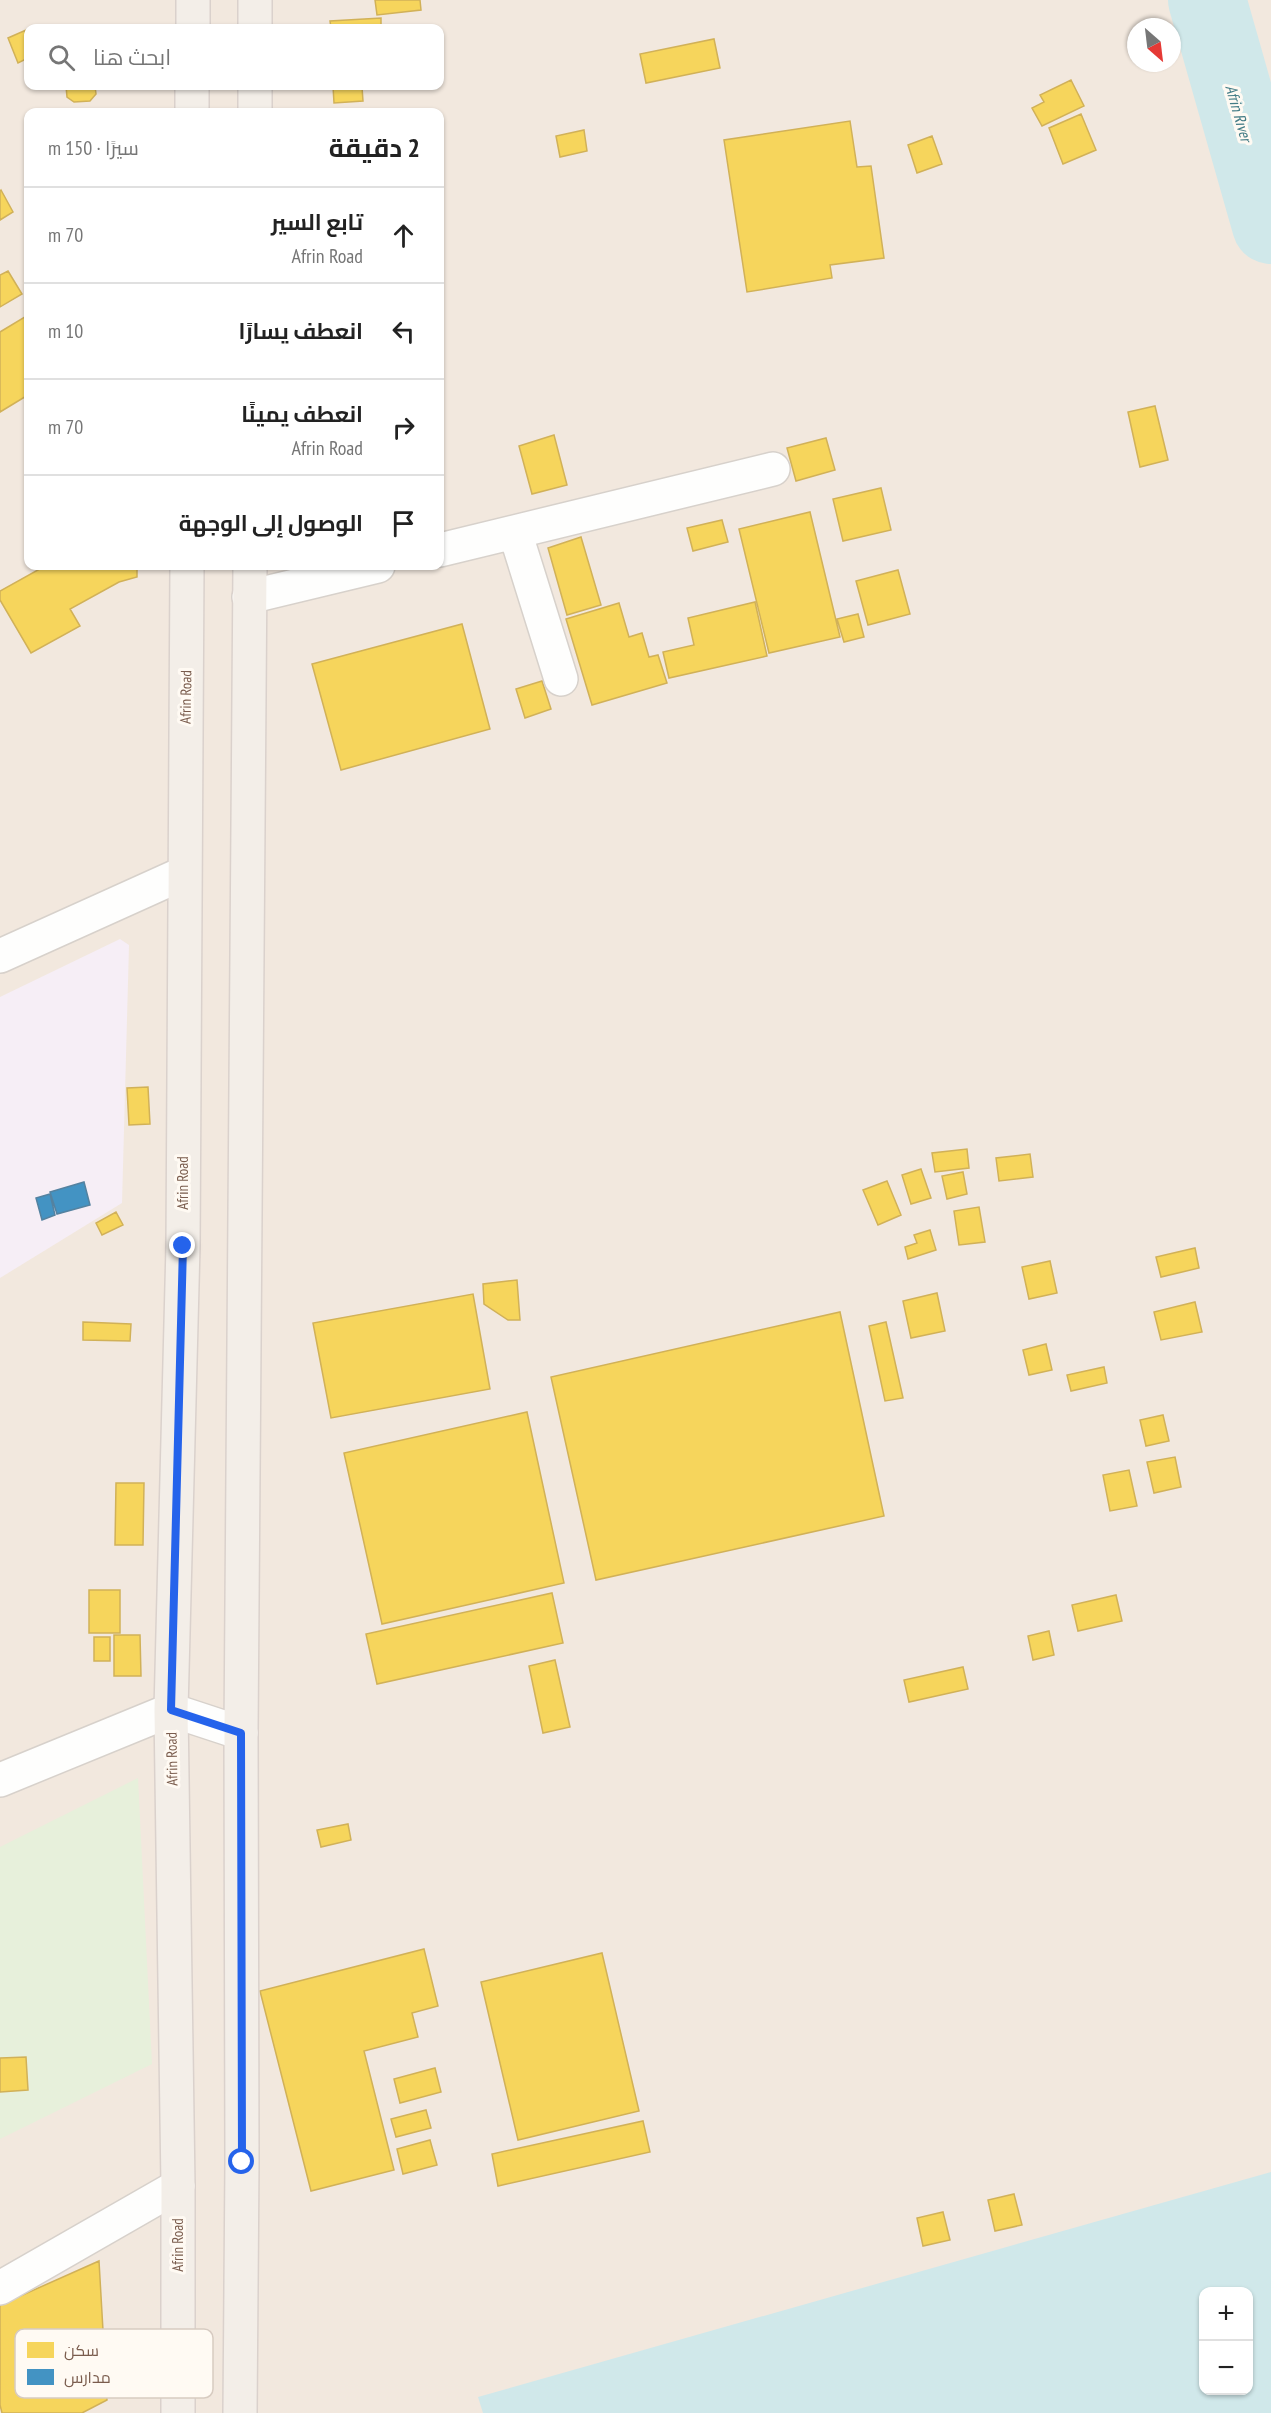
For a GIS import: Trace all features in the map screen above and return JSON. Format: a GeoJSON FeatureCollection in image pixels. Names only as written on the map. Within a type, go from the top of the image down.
{"type":"FeatureCollection","features":[{"type":"Feature","properties":{"kind":"main road"},"geometry":{"type":"LineString","coordinates":[[193,0],[193,24]]}},
{"type":"Feature","properties":{"kind":"main road"},"geometry":{"type":"LineString","coordinates":[[255,0],[255,24]]}},
{"type":"Feature","properties":{"kind":"main road"},"geometry":{"type":"LineString","coordinates":[[192,90],[192,108]]}},
{"type":"Feature","properties":{"kind":"main road"},"geometry":{"type":"LineString","coordinates":[[255,90],[255,108]]}},
{"type":"Feature","properties":{"kind":"main road","name":"Afrin Road"},"geometry":{"type":"LineString","coordinates":[[178,2329],[171,1710],[183,1246],[187,570]]}},
{"type":"Feature","properties":{"kind":"main road"},"geometry":{"type":"LineString","coordinates":[[240,2413],[241,1733],[249,581]]}},
{"type":"Feature","properties":{"kind":"street"},"geometry":{"type":"LineString","coordinates":[[444,549],[773,469]]}},
{"type":"Feature","properties":{"kind":"street"},"geometry":{"type":"LineString","coordinates":[[515,532],[561,679]]}},
{"type":"Feature","properties":{"kind":"street"},"geometry":{"type":"LineString","coordinates":[[249,581],[344,570]]}},
{"type":"Feature","properties":{"kind":"street"},"geometry":{"type":"LineString","coordinates":[[0,956],[184,873]]}},
{"type":"Feature","properties":{"kind":"street"},"geometry":{"type":"LineString","coordinates":[[0,1779],[171,1710],[241,1733]]}},
{"type":"Feature","properties":{"kind":"street"},"geometry":{"type":"LineString","coordinates":[[0,2288],[178,2186]]}},
{"type":"Feature","properties":{"kind":"shaded area"},"geometry":{"type":"Polygon","coordinates":[[[0,0],[1271,0],[1271,2413],[0,2413],[0,0]]]}},
{"type":"Feature","properties":{"kind":"shaded area"},"geometry":{"type":"Polygon","coordinates":[[[120,939],[129,945],[122,1203],[0,1278],[0,997],[120,939]]]}},
{"type":"Feature","properties":{"kind":"green space"},"geometry":{"type":"Polygon","coordinates":[[[138,1778],[152,2064],[0,2139],[0,1847],[138,1778]]]}},
{"type":"Feature","properties":{"kind":"water"},"geometry":{"type":"Polygon","coordinates":[[[1271,2172],[1271,2413],[483,2413],[478,2397],[1271,2172]]]}},
{"type":"Feature","properties":{"kind":"building: سكن"},"geometry":{"type":"Polygon","coordinates":[[[375,0],[420,0],[421,10],[377,15],[375,0]]]}},
{"type":"Feature","properties":{"kind":"building: سكن"},"geometry":{"type":"Polygon","coordinates":[[[381,18],[381,24],[330,24],[330,21],[381,18]]]}},
{"type":"Feature","properties":{"kind":"building: سكن"},"geometry":{"type":"Polygon","coordinates":[[[24,31],[24,60],[18,63],[8,38],[24,31]]]}},
{"type":"Feature","properties":{"kind":"building: سكن"},"geometry":{"type":"Polygon","coordinates":[[[714,39],[720,68],[646,83],[640,54],[714,39]]]}},
{"type":"Feature","properties":{"kind":"building: سكن"},"geometry":{"type":"Polygon","coordinates":[[[1071,80],[1084,106],[1042,126],[1032,108],[1044,102],[1040,95],[1071,80]]]}},
{"type":"Feature","properties":{"kind":"building: سكن"},"geometry":{"type":"Polygon","coordinates":[[[66,90],[96,90],[96,94],[90,101],[74,102],[67,97],[66,90]]]}},
{"type":"Feature","properties":{"kind":"building: سكن"},"geometry":{"type":"Polygon","coordinates":[[[333,90],[362,90],[363,101],[334,103],[333,90]]]}},
{"type":"Feature","properties":{"kind":"building: سكن"},"geometry":{"type":"Polygon","coordinates":[[[1081,114],[1096,150],[1063,164],[1049,128],[1081,114]]]}},
{"type":"Feature","properties":{"kind":"building: سكن"},"geometry":{"type":"Polygon","coordinates":[[[850,121],[857,167],[871,166],[884,258],[830,265],[832,278],[747,292],[724,140],[850,121]]]}},
{"type":"Feature","properties":{"kind":"building: سكن"},"geometry":{"type":"Polygon","coordinates":[[[584,130],[587,151],[560,157],[556,136],[584,130]]]}},
{"type":"Feature","properties":{"kind":"building: سكن"},"geometry":{"type":"Polygon","coordinates":[[[932,136],[942,164],[917,173],[908,145],[932,136]]]}},
{"type":"Feature","properties":{"kind":"building: سكن"},"geometry":{"type":"Polygon","coordinates":[[[0,191],[13,212],[0,220],[0,191]]]}},
{"type":"Feature","properties":{"kind":"building: سكن"},"geometry":{"type":"Polygon","coordinates":[[[8,271],[22,294],[0,307],[0,275],[8,271]]]}},
{"type":"Feature","properties":{"kind":"building: سكن"},"geometry":{"type":"Polygon","coordinates":[[[24,317],[24,397],[0,412],[0,332],[24,317]]]}},
{"type":"Feature","properties":{"kind":"building: سكن"},"geometry":{"type":"Polygon","coordinates":[[[1155,406],[1168,460],[1140,467],[1128,412],[1155,406]]]}},
{"type":"Feature","properties":{"kind":"building: سكن"},"geometry":{"type":"Polygon","coordinates":[[[554,435],[567,485],[532,494],[519,446],[554,435]]]}},
{"type":"Feature","properties":{"kind":"building: سكن"},"geometry":{"type":"Polygon","coordinates":[[[826,438],[835,470],[796,481],[787,448],[826,438]]]}},
{"type":"Feature","properties":{"kind":"building: سكن"},"geometry":{"type":"Polygon","coordinates":[[[881,488],[891,530],[843,541],[833,499],[881,488]]]}},
{"type":"Feature","properties":{"kind":"building: سكن"},"geometry":{"type":"Polygon","coordinates":[[[810,512],[840,637],[769,653],[739,529],[810,512]]]}},
{"type":"Feature","properties":{"kind":"building: سكن"},"geometry":{"type":"Polygon","coordinates":[[[722,520],[728,542],[693,551],[687,528],[722,520]]]}},
{"type":"Feature","properties":{"kind":"building: سكن"},"geometry":{"type":"Polygon","coordinates":[[[581,537],[601,605],[567,615],[548,548],[581,537]]]}},
{"type":"Feature","properties":{"kind":"building: سكن"},"geometry":{"type":"Polygon","coordinates":[[[38,570],[137,570],[137,577],[119,582],[70,609],[80,626],[31,653],[0,600],[0,591],[38,570]]]}},
{"type":"Feature","properties":{"kind":"building: سكن"},"geometry":{"type":"Polygon","coordinates":[[[898,570],[910,614],[868,625],[856,581],[898,570]]]}},
{"type":"Feature","properties":{"kind":"building: سكن"},"geometry":{"type":"Polygon","coordinates":[[[755,602],[767,656],[669,678],[663,652],[694,645],[688,618],[755,602]]]}},
{"type":"Feature","properties":{"kind":"building: سكن"},"geometry":{"type":"Polygon","coordinates":[[[619,603],[629,637],[642,633],[649,657],[658,655],[667,683],[592,705],[566,619],[619,603]]]}},
{"type":"Feature","properties":{"kind":"building: سكن"},"geometry":{"type":"Polygon","coordinates":[[[858,614],[864,637],[844,642],[837,619],[858,614]]]}},
{"type":"Feature","properties":{"kind":"building: سكن"},"geometry":{"type":"Polygon","coordinates":[[[462,624],[490,729],[341,770],[312,664],[462,624]]]}},
{"type":"Feature","properties":{"kind":"building: سكن"},"geometry":{"type":"Polygon","coordinates":[[[542,681],[551,709],[525,718],[516,689],[542,681]]]}},
{"type":"Feature","properties":{"kind":"building: سكن"},"geometry":{"type":"Polygon","coordinates":[[[148,1087],[150,1124],[129,1125],[127,1088],[148,1087]]]}},
{"type":"Feature","properties":{"kind":"building: سكن"},"geometry":{"type":"Polygon","coordinates":[[[967,1149],[969,1168],[935,1172],[932,1153],[967,1149]]]}},
{"type":"Feature","properties":{"kind":"building: سكن"},"geometry":{"type":"Polygon","coordinates":[[[1030,1154],[1033,1177],[999,1181],[996,1158],[1030,1154]]]}},
{"type":"Feature","properties":{"kind":"building: سكن"},"geometry":{"type":"Polygon","coordinates":[[[921,1169],[931,1198],[911,1204],[902,1175],[921,1169]]]}},
{"type":"Feature","properties":{"kind":"building: سكن"},"geometry":{"type":"Polygon","coordinates":[[[963,1172],[967,1194],[947,1199],[942,1176],[963,1172]]]}},
{"type":"Feature","properties":{"kind":"building: سكن"},"geometry":{"type":"Polygon","coordinates":[[[887,1181],[901,1215],[878,1225],[863,1190],[887,1181]]]}},
{"type":"Feature","properties":{"kind":"building: سكن"},"geometry":{"type":"Polygon","coordinates":[[[979,1207],[985,1242],[959,1245],[954,1211],[979,1207]]]}},
{"type":"Feature","properties":{"kind":"building: سكن"},"geometry":{"type":"Polygon","coordinates":[[[116,1212],[123,1225],[102,1235],[96,1223],[116,1212]]]}},
{"type":"Feature","properties":{"kind":"building: سكن"},"geometry":{"type":"Polygon","coordinates":[[[930,1230],[936,1250],[908,1259],[905,1247],[917,1243],[914,1235],[930,1230]]]}},
{"type":"Feature","properties":{"kind":"building: سكن"},"geometry":{"type":"Polygon","coordinates":[[[1195,1248],[1199,1268],[1161,1277],[1156,1257],[1195,1248]]]}},
{"type":"Feature","properties":{"kind":"building: سكن"},"geometry":{"type":"Polygon","coordinates":[[[1050,1261],[1057,1293],[1029,1299],[1022,1267],[1050,1261]]]}},
{"type":"Feature","properties":{"kind":"building: سكن"},"geometry":{"type":"Polygon","coordinates":[[[517,1280],[520,1320],[508,1320],[484,1304],[483,1284],[517,1280]]]}},
{"type":"Feature","properties":{"kind":"building: سكن"},"geometry":{"type":"Polygon","coordinates":[[[937,1293],[945,1331],[911,1338],[903,1301],[937,1293]]]}},
{"type":"Feature","properties":{"kind":"building: سكن"},"geometry":{"type":"Polygon","coordinates":[[[473,1294],[490,1389],[331,1418],[313,1323],[473,1294]]]}},
{"type":"Feature","properties":{"kind":"building: سكن"},"geometry":{"type":"Polygon","coordinates":[[[1195,1302],[1202,1332],[1161,1340],[1154,1312],[1195,1302]]]}},
{"type":"Feature","properties":{"kind":"building: سكن"},"geometry":{"type":"Polygon","coordinates":[[[840,1312],[884,1516],[596,1580],[551,1377],[840,1312]]]}},
{"type":"Feature","properties":{"kind":"building: سكن"},"geometry":{"type":"Polygon","coordinates":[[[83,1322],[131,1324],[130,1341],[83,1340],[83,1322]]]}},
{"type":"Feature","properties":{"kind":"building: سكن"},"geometry":{"type":"Polygon","coordinates":[[[886,1322],[903,1398],[885,1401],[869,1326],[886,1322]]]}},
{"type":"Feature","properties":{"kind":"building: سكن"},"geometry":{"type":"Polygon","coordinates":[[[1046,1344],[1052,1370],[1029,1375],[1023,1350],[1046,1344]]]}},
{"type":"Feature","properties":{"kind":"building: سكن"},"geometry":{"type":"Polygon","coordinates":[[[1104,1367],[1107,1383],[1071,1391],[1067,1375],[1104,1367]]]}},
{"type":"Feature","properties":{"kind":"building: سكن"},"geometry":{"type":"Polygon","coordinates":[[[527,1412],[564,1583],[382,1624],[344,1453],[527,1412]]]}},
{"type":"Feature","properties":{"kind":"building: سكن"},"geometry":{"type":"Polygon","coordinates":[[[1163,1415],[1169,1441],[1146,1446],[1140,1420],[1163,1415]]]}},
{"type":"Feature","properties":{"kind":"building: سكن"},"geometry":{"type":"Polygon","coordinates":[[[1175,1457],[1181,1487],[1154,1493],[1147,1462],[1175,1457]]]}},
{"type":"Feature","properties":{"kind":"building: سكن"},"geometry":{"type":"Polygon","coordinates":[[[1129,1470],[1137,1506],[1110,1511],[1103,1475],[1129,1470]]]}},
{"type":"Feature","properties":{"kind":"building: سكن"},"geometry":{"type":"Polygon","coordinates":[[[116,1483],[144,1483],[143,1545],[115,1545],[116,1483]]]}},
{"type":"Feature","properties":{"kind":"building: سكن"},"geometry":{"type":"Polygon","coordinates":[[[89,1590],[120,1590],[120,1633],[89,1633],[89,1590]]]}},
{"type":"Feature","properties":{"kind":"building: سكن"},"geometry":{"type":"Polygon","coordinates":[[[552,1593],[563,1643],[377,1684],[366,1634],[552,1593]]]}},
{"type":"Feature","properties":{"kind":"building: سكن"},"geometry":{"type":"Polygon","coordinates":[[[1116,1595],[1122,1621],[1078,1631],[1072,1605],[1116,1595]]]}},
{"type":"Feature","properties":{"kind":"building: سكن"},"geometry":{"type":"Polygon","coordinates":[[[1049,1631],[1054,1655],[1033,1660],[1028,1636],[1049,1631]]]}},
{"type":"Feature","properties":{"kind":"building: سكن"},"geometry":{"type":"Polygon","coordinates":[[[114,1635],[140,1635],[141,1676],[114,1676],[114,1635]]]}},
{"type":"Feature","properties":{"kind":"building: سكن"},"geometry":{"type":"Polygon","coordinates":[[[94,1637],[110,1637],[110,1661],[94,1661],[94,1637]]]}},
{"type":"Feature","properties":{"kind":"building: سكن"},"geometry":{"type":"Polygon","coordinates":[[[555,1660],[570,1727],[543,1733],[529,1666],[555,1660]]]}},
{"type":"Feature","properties":{"kind":"building: سكن"},"geometry":{"type":"Polygon","coordinates":[[[963,1667],[968,1689],[909,1702],[904,1680],[963,1667]]]}},
{"type":"Feature","properties":{"kind":"building: سكن"},"geometry":{"type":"Polygon","coordinates":[[[348,1824],[351,1840],[321,1847],[317,1830],[348,1824]]]}},
{"type":"Feature","properties":{"kind":"building: سكن"},"geometry":{"type":"Polygon","coordinates":[[[424,1949],[438,2006],[412,2013],[418,2037],[364,2051],[394,2170],[311,2191],[260,1991],[424,1949]]]}},
{"type":"Feature","properties":{"kind":"building: سكن"},"geometry":{"type":"Polygon","coordinates":[[[602,1953],[639,2111],[518,2140],[481,1982],[602,1953]]]}},
{"type":"Feature","properties":{"kind":"building: سكن"},"geometry":{"type":"Polygon","coordinates":[[[26,2057],[28,2090],[0,2092],[0,2058],[26,2057]]]}},
{"type":"Feature","properties":{"kind":"building: سكن"},"geometry":{"type":"Polygon","coordinates":[[[435,2068],[441,2092],[400,2103],[394,2079],[435,2068]]]}},
{"type":"Feature","properties":{"kind":"building: سكن"},"geometry":{"type":"Polygon","coordinates":[[[426,2110],[431,2128],[396,2137],[391,2119],[426,2110]]]}},
{"type":"Feature","properties":{"kind":"building: سكن"},"geometry":{"type":"Polygon","coordinates":[[[643,2121],[650,2152],[498,2186],[492,2154],[643,2121]]]}},
{"type":"Feature","properties":{"kind":"building: سكن"},"geometry":{"type":"Polygon","coordinates":[[[430,2140],[437,2165],[403,2174],[397,2149],[430,2140]]]}},
{"type":"Feature","properties":{"kind":"building: سكن"},"geometry":{"type":"Polygon","coordinates":[[[1014,2194],[1022,2225],[995,2231],[988,2200],[1014,2194]]]}},
{"type":"Feature","properties":{"kind":"building: سكن"},"geometry":{"type":"Polygon","coordinates":[[[943,2212],[950,2240],[923,2246],[917,2218],[943,2212]]]}},
{"type":"Feature","properties":{"kind":"building: سكن"},"geometry":{"type":"Polygon","coordinates":[[[99,2261],[103,2329],[15,2329],[15,2398],[107,2398],[107,2400],[82,2413],[2,2413],[0,2405],[0,2305],[99,2261]]]}},
{"type":"Feature","properties":{"kind":"building: مدارس"},"geometry":{"type":"Polygon","coordinates":[[[84,1182],[90,1205],[57,1214],[50,1192],[84,1182]]]}},
{"type":"Feature","properties":{"kind":"building: مدارس"},"geometry":{"type":"Polygon","coordinates":[[[50,1194],[55,1215],[42,1220],[36,1198],[50,1194]]]}},
{"type":"Feature","properties":{"kind":"waterway","name":"Afrin Rıver"},"geometry":{"type":"LineString","coordinates":[[1207,0],[1271,225]]}},
{"type":"Feature","properties":{"kind":"route"},"geometry":{"type":"LineString","coordinates":[[183,1246],[171,1710],[241,1733],[242,2162]]}}]}
